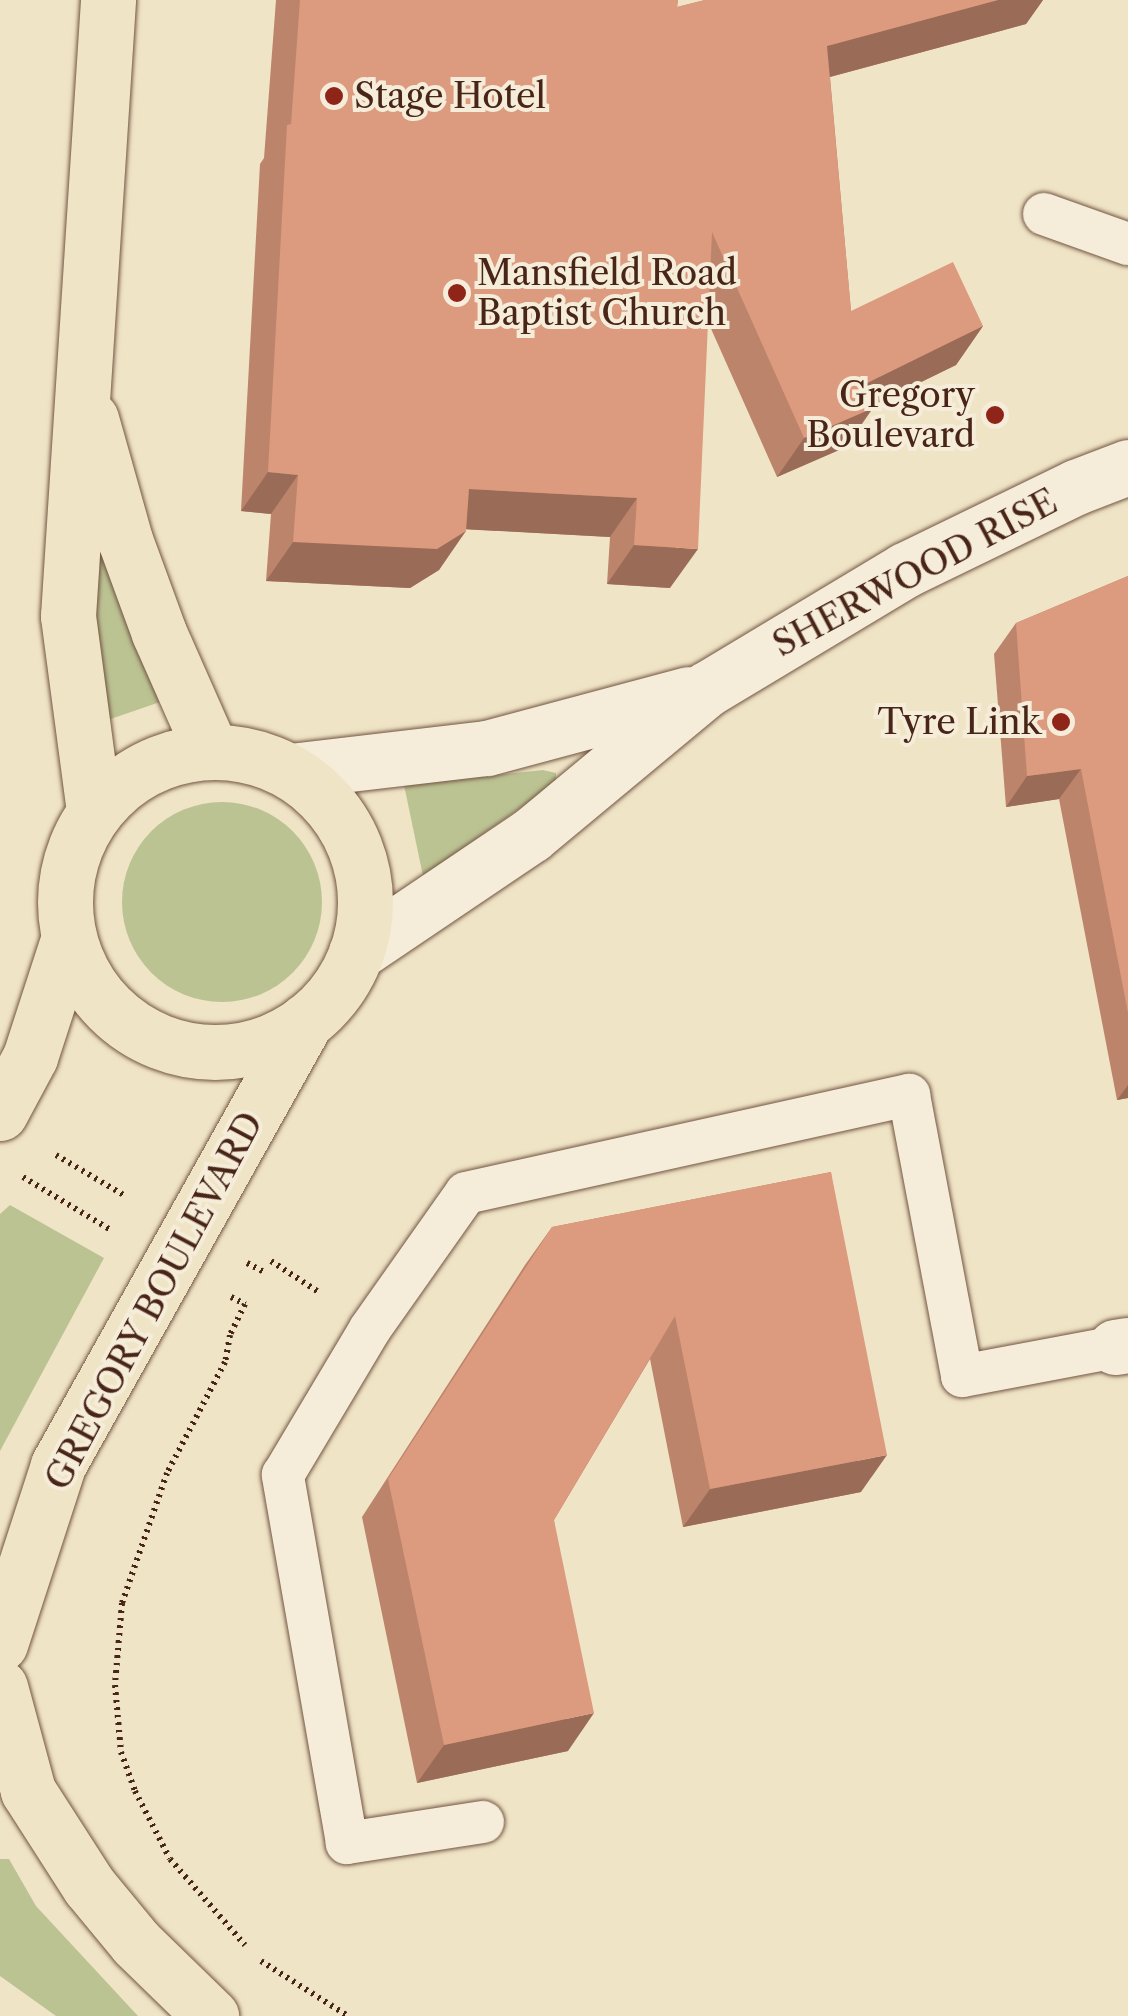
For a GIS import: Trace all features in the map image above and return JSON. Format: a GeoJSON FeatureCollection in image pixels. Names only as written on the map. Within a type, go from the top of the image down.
{"type":"FeatureCollection","features":[{"type":"Feature","properties":{"kind":"main road"},"geometry":{"type":"LineString","coordinates":[[94,810],[68,616],[80,377],[108,0]]}},
{"type":"Feature","properties":{"kind":"main road"},"geometry":{"type":"LineString","coordinates":[[80,377],[125,540],[158,633],[212,750]]}},
{"type":"Feature","properties":{"kind":"main road","name":"SHERWOOD RISE"},"geometry":{"type":"LineString","coordinates":[[356,953],[531,835],[707,689],[905,570],[1076,486],[1128,467]]}},
{"type":"Feature","properties":{"kind":"main road","name":"SHERWOOD RISE"},"geometry":{"type":"LineString","coordinates":[[290,771],[487,748],[707,689]]}},
{"type":"Feature","properties":{"kind":"main road","name":"GREGORY BOULEVARD"},"geometry":{"type":"LineString","coordinates":[[212,750],[252,755],[290,771],[332,809],[348,832],[363,872],[365,913],[356,953],[336,991],[306,1021],[270,1042],[228,1052],[187,1050],[145,1037],[112,1012],[85,979],[68,940],[64,895],[72,850],[94,810],[126,780],[166,758],[212,750]]}},
{"type":"Feature","properties":{"kind":"main road","name":"GREGORY BOULEVARD"},"geometry":{"type":"LineString","coordinates":[[0,1113],[30,1056],[68,940]]}},
{"type":"Feature","properties":{"kind":"main road","name":"GREGORY BOULEVARD"},"geometry":{"type":"LineString","coordinates":[[0,1644],[58,1465],[306,1021]]}},
{"type":"Feature","properties":{"kind":"main road"},"geometry":{"type":"LineString","coordinates":[[0,1687],[0,1708]]}},
{"type":"Feature","properties":{"kind":"main road"},"geometry":{"type":"LineString","coordinates":[[1,1700],[28,1791],[89,1886],[136,1943],[211,2016]]}},
{"type":"Feature","properties":{"kind":"lane"},"geometry":{"type":"LineString","coordinates":[[1044,214],[1128,244]]}},
{"type":"Feature","properties":{"kind":"lane"},"geometry":{"type":"LineString","coordinates":[[483,1822],[348,1843],[283,1475],[370,1329],[466,1193],[909,1096],[962,1376],[1121,1346]]}},
{"type":"Feature","properties":{"kind":"path"},"geometry":{"type":"LineString","coordinates":[[245,1304],[230,1335],[225,1362],[167,1473],[122,1604],[115,1685],[122,1752],[135,1791],[170,1859],[203,1899],[256,1958],[348,2016]]}},
{"type":"Feature","properties":{"kind":"green space"},"geometry":{"type":"Polygon","coordinates":[[[93,528],[163,701],[99,723],[93,528]]]}},
{"type":"Feature","properties":{"kind":"green space"},"geometry":{"type":"Polygon","coordinates":[[[543,770],[556,773],[556,783],[423,876],[404,785],[543,770]]]}},
{"type":"Feature","properties":{"kind":"green space"},"geometry":{"type":"Polygon","coordinates":[[[222,802],[260,809],[293,831],[315,864],[322,902],[315,940],[293,973],[260,995],[222,1002],[184,995],[151,973],[129,940],[122,902],[129,864],[151,831],[184,809],[222,802]]]}},
{"type":"Feature","properties":{"kind":"green space"},"geometry":{"type":"Polygon","coordinates":[[[10,1205],[104,1258],[0,1451],[0,1214],[10,1205]]]}},
{"type":"Feature","properties":{"kind":"green space"},"geometry":{"type":"Polygon","coordinates":[[[0,1859],[9,1859],[36,1906],[138,2016],[56,2016],[0,1976],[0,1859]]]}},
{"type":"Feature","properties":{"kind":"building"},"geometry":{"type":"Polygon","coordinates":[[[300,0],[678,0],[677,7],[705,0],[998,0],[827,46],[851,311],[953,262],[983,326],[863,385],[873,408],[804,438],[712,232],[698,549],[634,545],[637,498],[469,489],[466,531],[437,549],[293,542],[298,475],[268,472],[287,125],[291,124],[300,0]]]}},
{"type":"Feature","properties":{"kind":"building","name":"Tyre Link"},"geometry":{"type":"Polygon","coordinates":[[[1128,576],[1128,1013],[1081,769],[1027,776],[1016,623],[1128,576]]]}},
{"type":"Feature","properties":{"kind":"building"},"geometry":{"type":"Polygon","coordinates":[[[831,1172],[887,1455],[710,1489],[675,1316],[554,1520],[594,1713],[444,1745],[388,1479],[552,1227],[831,1172]]]}},
{"type":"Feature","properties":{"kind":"place","name":"Stage Hotel"},"geometry":{"type":"Point","coordinates":[334,96]}},
{"type":"Feature","properties":{"kind":"place","name":"Mansfield Road Baptist Church"},"geometry":{"type":"Point","coordinates":[457,293]}},
{"type":"Feature","properties":{"kind":"place","name":"Gregory Boulevard"},"geometry":{"type":"Point","coordinates":[995,415]}},
{"type":"Feature","properties":{"kind":"place","name":"Tyre Link"},"geometry":{"type":"Point","coordinates":[1061,722]}}]}
